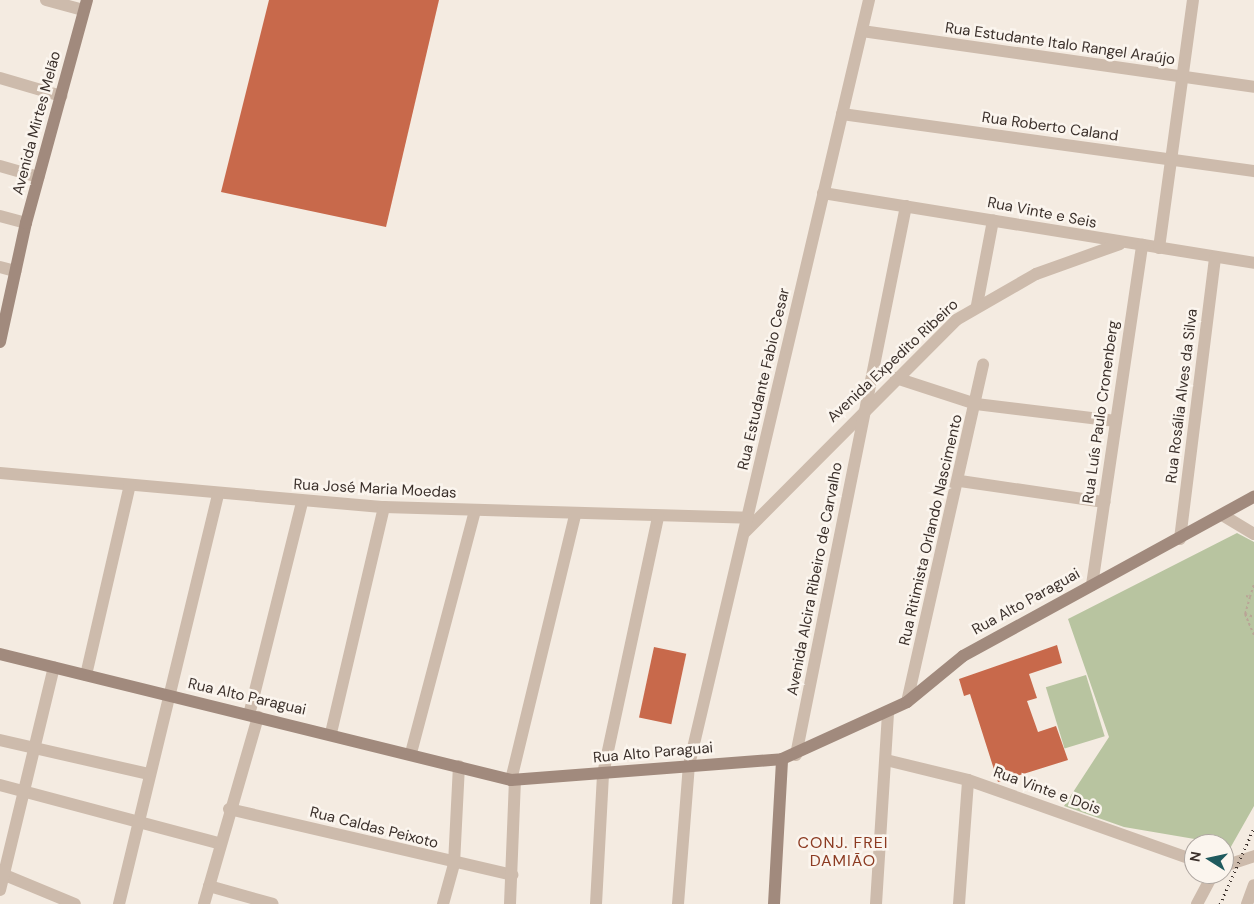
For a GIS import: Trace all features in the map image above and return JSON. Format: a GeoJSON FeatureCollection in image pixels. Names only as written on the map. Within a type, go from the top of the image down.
{"type":"FeatureCollection","features":[{"type":"Feature","properties":{"kind":"street"},"geometry":{"type":"LineString","coordinates":[[46,0],[85,5]]}},
{"type":"Feature","properties":{"kind":"street","name":"Rua Estudante Fabio Cesar"},"geometry":{"type":"LineString","coordinates":[[678,904],[689,766],[746,532],[868,0]]}},
{"type":"Feature","properties":{"kind":"street"},"geometry":{"type":"LineString","coordinates":[[1159,248],[1193,0]]}},
{"type":"Feature","properties":{"kind":"street","name":"Avenida Mirtes Melão"},"geometry":{"type":"LineString","coordinates":[[0,342],[26,223],[85,5]]}},
{"type":"Feature","properties":{"kind":"street","name":"Rua Estudante Italo Rangel Araújo"},"geometry":{"type":"LineString","coordinates":[[862,31],[1254,87]]}},
{"type":"Feature","properties":{"kind":"street"},"geometry":{"type":"LineString","coordinates":[[0,78],[61,96]]}},
{"type":"Feature","properties":{"kind":"street","name":"Rua Roberto Caland"},"geometry":{"type":"LineString","coordinates":[[842,114],[1254,171]]}},
{"type":"Feature","properties":{"kind":"street"},"geometry":{"type":"LineString","coordinates":[[0,166],[38,177]]}},
{"type":"Feature","properties":{"kind":"street","name":"Rua Vinte e Seis"},"geometry":{"type":"LineString","coordinates":[[823,193],[993,220],[1120,244],[1142,245],[1254,263]]}},
{"type":"Feature","properties":{"kind":"street","name":"Avenida Alcira Ribeiro de Carvalho"},"geometry":{"type":"LineString","coordinates":[[796,755],[852,486],[863,409],[906,206]]}},
{"type":"Feature","properties":{"kind":"street"},"geometry":{"type":"LineString","coordinates":[[0,216],[26,223]]}},
{"type":"Feature","properties":{"kind":"street"},"geometry":{"type":"LineString","coordinates":[[977,305],[993,220]]}},
{"type":"Feature","properties":{"kind":"street","name":"Avenida Expedito Ribeiro"},"geometry":{"type":"LineString","coordinates":[[746,532],[863,409],[977,305],[1036,274],[1120,244]]}},
{"type":"Feature","properties":{"kind":"street","name":"Rua Luís Paulo Cronenberg"},"geometry":{"type":"LineString","coordinates":[[1092,585],[1142,245]]}},
{"type":"Feature","properties":{"kind":"street","name":"Rua Rosália Alves da Silva"},"geometry":{"type":"LineString","coordinates":[[1180,539],[1215,258]]}},
{"type":"Feature","properties":{"kind":"street"},"geometry":{"type":"LineString","coordinates":[[0,267],[15,271]]}},
{"type":"Feature","properties":{"kind":"street","name":"Rua Ritimista Orlando Nascimento"},"geometry":{"type":"LineString","coordinates":[[907,702],[960,481],[983,364]]}},
{"type":"Feature","properties":{"kind":"street"},"geometry":{"type":"LineString","coordinates":[[896,378],[976,404],[1116,421]]}},
{"type":"Feature","properties":{"kind":"street","name":"Rua José Maria Moedas"},"geometry":{"type":"LineString","coordinates":[[0,473],[302,502],[384,507],[575,515],[749,518]]}},
{"type":"Feature","properties":{"kind":"street"},"geometry":{"type":"LineString","coordinates":[[960,481],[1104,502]]}},
{"type":"Feature","properties":{"kind":"street"},"geometry":{"type":"LineString","coordinates":[[86,675],[130,485]]}},
{"type":"Feature","properties":{"kind":"street"},"geometry":{"type":"LineString","coordinates":[[119,904],[166,695],[218,494]]}},
{"type":"Feature","properties":{"kind":"street","name":"Rua Alto Paraguai"},"geometry":{"type":"LineString","coordinates":[[0,654],[331,733],[513,781],[782,759],[796,755],[888,713],[907,702],[962,656],[1224,516],[1254,497]]}},
{"type":"Feature","properties":{"kind":"street"},"geometry":{"type":"LineString","coordinates":[[204,904],[218,843],[254,716],[302,502]]}},
{"type":"Feature","properties":{"kind":"street"},"geometry":{"type":"LineString","coordinates":[[331,733],[384,507]]}},
{"type":"Feature","properties":{"kind":"street"},"geometry":{"type":"LineString","coordinates":[[411,753],[474,510]]}},
{"type":"Feature","properties":{"kind":"street"},"geometry":{"type":"LineString","coordinates":[[510,904],[513,781],[575,515]]}},
{"type":"Feature","properties":{"kind":"street"},"geometry":{"type":"LineString","coordinates":[[1224,516],[1254,534]]}},
{"type":"Feature","properties":{"kind":"street"},"geometry":{"type":"LineString","coordinates":[[596,904],[603,774],[658,517]]}},
{"type":"Feature","properties":{"kind":"street"},"geometry":{"type":"LineString","coordinates":[[0,890],[2,874],[26,792],[54,667]]}},
{"type":"Feature","properties":{"kind":"street"},"geometry":{"type":"LineString","coordinates":[[876,904],[888,713]]}},
{"type":"Feature","properties":{"kind":"street"},"geometry":{"type":"LineString","coordinates":[[0,740],[35,750],[148,774]]}},
{"type":"Feature","properties":{"kind":"street"},"geometry":{"type":"LineString","coordinates":[[774,904],[782,759]]}},
{"type":"Feature","properties":{"kind":"street","name":"Rua Vinte e Dois"},"geometry":{"type":"LineString","coordinates":[[886,760],[968,780],[1184,856]]}},
{"type":"Feature","properties":{"kind":"street"},"geometry":{"type":"LineString","coordinates":[[443,904],[454,864],[458,766]]}},
{"type":"Feature","properties":{"kind":"street"},"geometry":{"type":"LineString","coordinates":[[959,904],[968,780]]}},
{"type":"Feature","properties":{"kind":"street"},"geometry":{"type":"LineString","coordinates":[[0,785],[218,843]]}},
{"type":"Feature","properties":{"kind":"street","name":"Rua Caldas Peixoto"},"geometry":{"type":"LineString","coordinates":[[229,809],[454,864],[512,875]]}},
{"type":"Feature","properties":{"kind":"street"},"geometry":{"type":"LineString","coordinates":[[1234,863],[1254,856]]}},
{"type":"Feature","properties":{"kind":"street"},"geometry":{"type":"LineString","coordinates":[[2,874],[75,904]]}},
{"type":"Feature","properties":{"kind":"street"},"geometry":{"type":"LineString","coordinates":[[1197,904],[1208,884]]}},
{"type":"Feature","properties":{"kind":"street"},"geometry":{"type":"LineString","coordinates":[[1247,904],[1254,885]]}},
{"type":"Feature","properties":{"kind":"street"},"geometry":{"type":"LineString","coordinates":[[208,886],[274,904]]}},
{"type":"Feature","properties":{"kind":"path"},"geometry":{"type":"LineString","coordinates":[[1254,584],[1245,614],[1254,635]]}},
{"type":"Feature","properties":{"kind":"path"},"geometry":{"type":"LineString","coordinates":[[1246,596],[1250,597]]}},
{"type":"Feature","properties":{"kind":"path"},"geometry":{"type":"LineString","coordinates":[[1245,614],[1254,617]]}},
{"type":"Feature","properties":{"kind":"green space"},"geometry":{"type":"Polygon","coordinates":[[[1237,533],[1254,542],[1254,806],[1234,841],[1234,834],[1184,834],[1184,837],[1124,827],[1064,806],[1109,737],[1068,619],[1237,533]]]}},
{"type":"Feature","properties":{"kind":"green space"},"geometry":{"type":"Polygon","coordinates":[[[1086,675],[1105,736],[1065,748],[1046,687],[1086,675]]]}},
{"type":"Feature","properties":{"kind":"building"},"geometry":{"type":"Polygon","coordinates":[[[269,0],[439,0],[386,227],[221,192],[269,0]]]}},
{"type":"Feature","properties":{"kind":"building"},"geometry":{"type":"Polygon","coordinates":[[[1057,645],[1062,663],[1029,674],[1037,698],[1027,701],[1038,732],[1056,726],[1068,760],[998,782],[970,694],[964,696],[959,679],[1057,645]]]}},
{"type":"Feature","properties":{"kind":"building"},"geometry":{"type":"Polygon","coordinates":[[[654,647],[686,654],[671,724],[639,717],[654,647]]]}},
{"type":"Feature","properties":{"kind":"railway"},"geometry":{"type":"LineString","coordinates":[[1220,904],[1254,828]]}},
{"type":"Feature","properties":{"kind":"district","name":"CONJ. FREI DAMIÃO"},"geometry":{"type":"Point","coordinates":[843,852]}}]}
